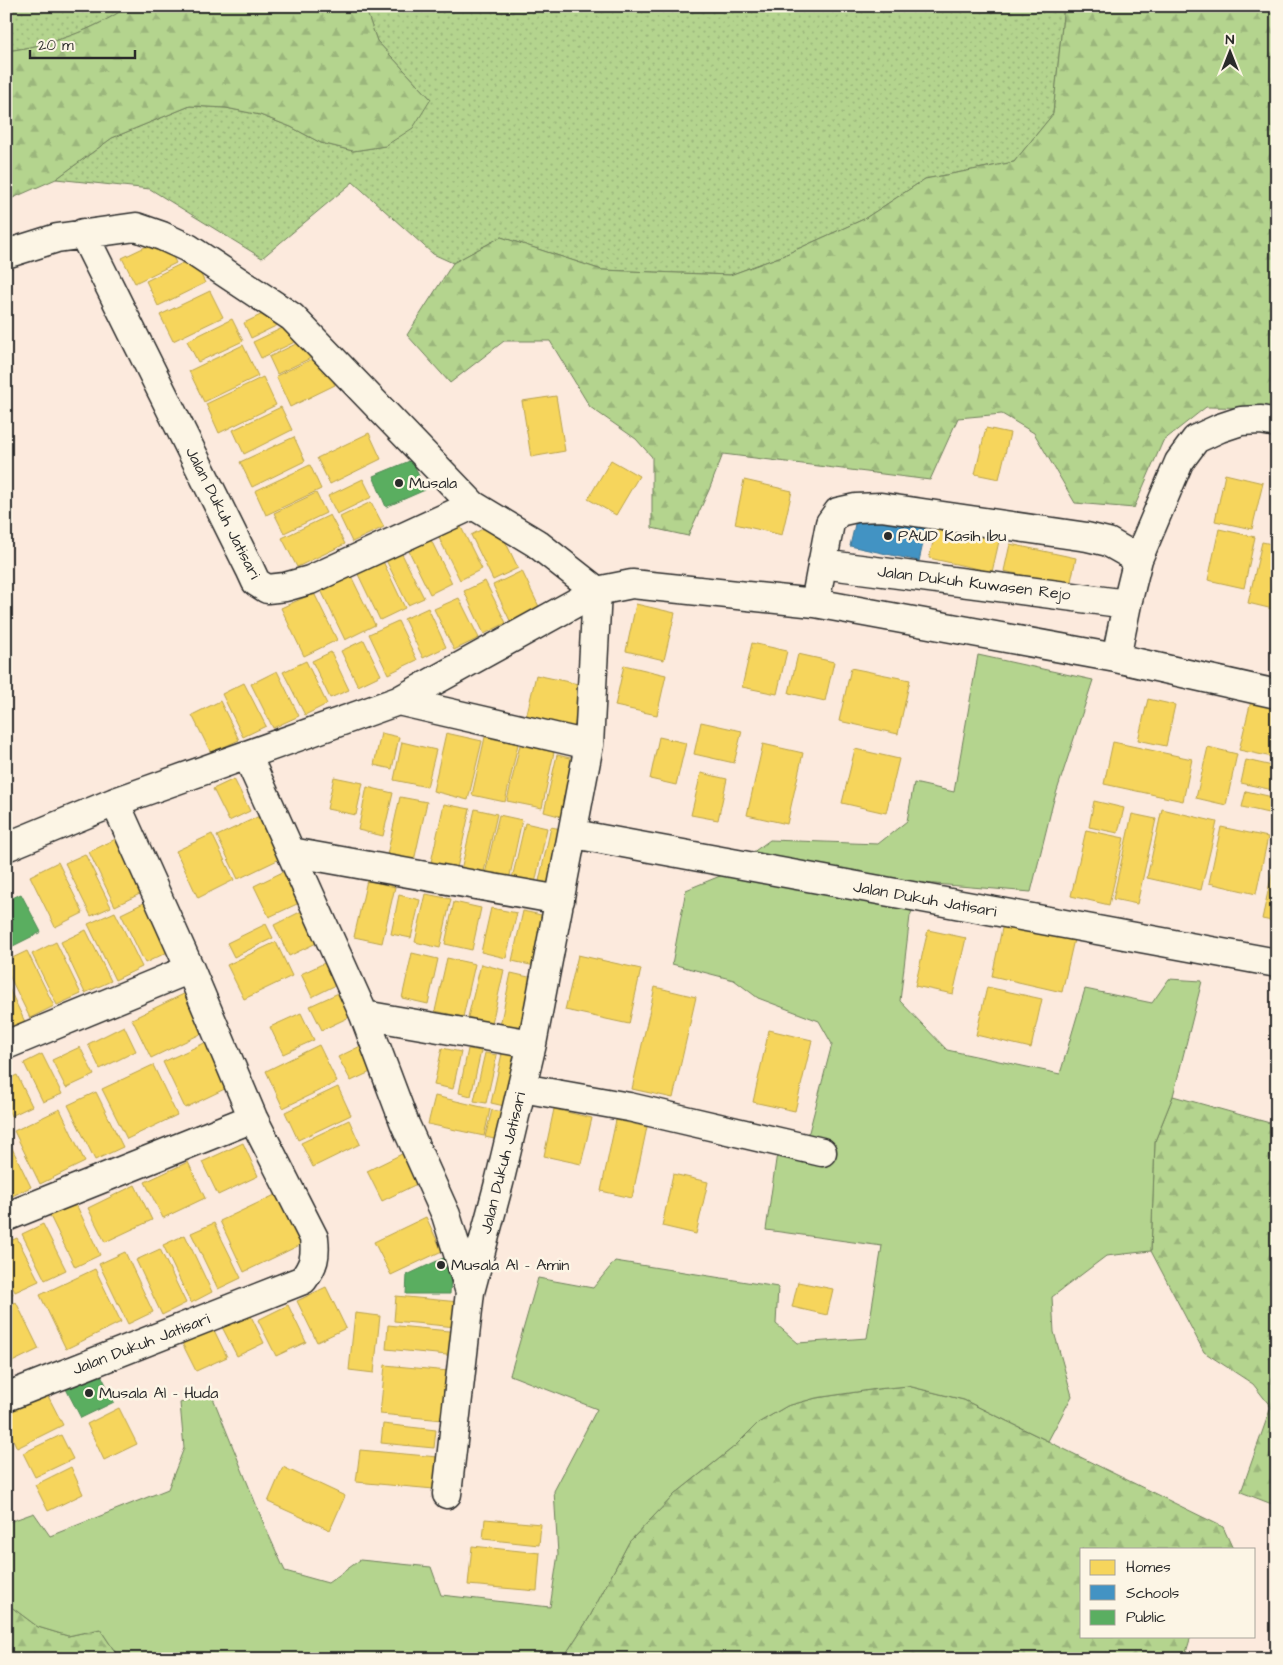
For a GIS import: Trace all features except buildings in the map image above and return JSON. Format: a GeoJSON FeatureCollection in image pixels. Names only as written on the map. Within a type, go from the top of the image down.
{"type":"FeatureCollection","features":[{"type":"Feature","properties":{"kind":"street"},"geometry":{"type":"LineString","coordinates":[[6,254],[57,238],[136,227],[188,248],[292,317],[473,506],[536,543],[597,591]]}},
{"type":"Feature","properties":{"kind":"street","name":"Jalan Dukuh Jatisari"},"geometry":{"type":"LineString","coordinates":[[84,234],[256,582],[267,589],[285,587],[310,580],[473,506]]}},
{"type":"Feature","properties":{"kind":"street"},"geometry":{"type":"LineString","coordinates":[[1116,658],[1138,559],[1179,462],[1196,439],[1220,428],[1241,421],[1261,420],[1277,423]]}},
{"type":"Feature","properties":{"kind":"street"},"geometry":{"type":"LineString","coordinates":[[815,603],[830,524],[838,512],[856,508],[881,507],[1087,537],[1108,542],[1138,559]]}},
{"type":"Feature","properties":{"kind":"street","name":"Jalan Dukuh Kuwasen Rejo"},"geometry":{"type":"LineString","coordinates":[[822,564],[1127,604]]}},
{"type":"Feature","properties":{"kind":"street"},"geometry":{"type":"LineString","coordinates":[[6,847],[115,802],[398,701],[597,591],[632,584],[815,603],[1116,658],[1277,694]]}},
{"type":"Feature","properties":{"kind":"street","name":"Jalan Dukuh Jatisari"},"geometry":{"type":"LineString","coordinates":[[447,1494],[470,1292],[532,1044],[574,834],[589,746],[597,591]]}},
{"type":"Feature","properties":{"kind":"street"},"geometry":{"type":"LineString","coordinates":[[398,701],[589,746]]}},
{"type":"Feature","properties":{"kind":"street"},"geometry":{"type":"LineString","coordinates":[[247,755],[364,1015],[404,1124],[446,1215],[470,1292]]}},
{"type":"Feature","properties":{"kind":"street","name":"Jalan Dukuh Jatisari"},"geometry":{"type":"LineString","coordinates":[[6,1397],[303,1280],[316,1254],[314,1238],[253,1118],[190,969],[115,802]]}},
{"type":"Feature","properties":{"kind":"street","name":"Jalan Dukuh Jatisari"},"geometry":{"type":"LineString","coordinates":[[574,834],[1277,963]]}},
{"type":"Feature","properties":{"kind":"street"},"geometry":{"type":"LineString","coordinates":[[291,852],[560,900]]}},
{"type":"Feature","properties":{"kind":"street"},"geometry":{"type":"LineString","coordinates":[[6,1045],[190,969]]}},
{"type":"Feature","properties":{"kind":"street"},"geometry":{"type":"LineString","coordinates":[[364,1015],[532,1044]]}},
{"type":"Feature","properties":{"kind":"street"},"geometry":{"type":"LineString","coordinates":[[522,1088],[629,1107],[822,1152]]}},
{"type":"Feature","properties":{"kind":"street"},"geometry":{"type":"LineString","coordinates":[[6,1217],[253,1118]]}},
{"type":"Feature","properties":{"kind":"green space"},"geometry":{"type":"Polygon","coordinates":[[[6,6],[128,6],[100,23],[70,36],[22,49],[6,51],[6,6]]]}},
{"type":"Feature","properties":{"kind":"green space"},"geometry":{"type":"Polygon","coordinates":[[[128,6],[368,6],[366,10],[377,41],[431,99],[413,128],[385,146],[353,151],[321,143],[291,127],[260,115],[226,108],[190,106],[112,138],[56,179],[6,201],[6,51],[22,49],[70,36],[100,23],[128,6]]]}},
{"type":"Feature","properties":{"kind":"green space"},"geometry":{"type":"Polygon","coordinates":[[[368,6],[1064,6],[1053,114],[1014,162],[925,179],[864,219],[782,256],[730,275],[602,270],[501,237],[453,263],[433,254],[353,182],[262,258],[150,189],[56,179],[112,138],[190,106],[226,108],[260,115],[291,127],[321,143],[353,151],[385,146],[431,99],[377,41],[366,10],[368,6]]]}},
{"type":"Feature","properties":{"kind":"green space"},"geometry":{"type":"Polygon","coordinates":[[[1064,6],[1277,6],[1277,408],[1206,407],[1163,441],[1134,508],[1075,503],[1034,433],[1002,414],[958,418],[930,480],[723,454],[688,536],[652,528],[652,457],[636,439],[590,407],[550,341],[504,341],[450,383],[407,335],[453,263],[501,237],[602,270],[730,275],[782,256],[864,219],[925,179],[1014,162],[1053,114],[1064,6]]]}},
{"type":"Feature","properties":{"kind":"green space"},"geometry":{"type":"Polygon","coordinates":[[[978,655],[1093,680],[1053,803],[1031,892],[923,883],[910,916],[900,1001],[947,1050],[1060,1074],[1085,989],[1152,1003],[1169,979],[1202,981],[1173,1096],[1155,1141],[1151,1251],[1106,1256],[1052,1297],[1054,1332],[1072,1396],[1048,1441],[964,1400],[908,1386],[816,1398],[787,1406],[758,1423],[735,1446],[675,1494],[629,1542],[589,1618],[565,1655],[546,1659],[120,1659],[100,1629],[68,1636],[38,1627],[6,1603],[6,1523],[34,1513],[50,1536],[168,1489],[184,1448],[180,1403],[211,1393],[285,1571],[328,1583],[360,1560],[431,1567],[441,1595],[550,1607],[558,1554],[554,1491],[597,1409],[510,1375],[538,1278],[593,1288],[615,1261],[778,1287],[776,1324],[798,1343],[867,1338],[882,1246],[766,1230],[777,1153],[809,1132],[832,1044],[819,1021],[758,998],[734,980],[672,964],[686,890],[720,876],[770,840],[878,844],[907,821],[914,783],[954,792],[978,655]]]}},
{"type":"Feature","properties":{"kind":"green space"},"geometry":{"type":"Polygon","coordinates":[[[1173,1096],[1277,1125],[1277,1310],[1273,1323],[1277,1326],[1277,1506],[1241,1492],[1271,1407],[1253,1384],[1204,1352],[1151,1251],[1155,1141],[1173,1096]]]}},
{"type":"Feature","properties":{"kind":"green space"},"geometry":{"type":"Polygon","coordinates":[[[908,1386],[964,1400],[1223,1527],[1233,1548],[1080,1548],[1080,1638],[1190,1638],[1184,1659],[546,1659],[565,1655],[589,1618],[629,1542],[675,1494],[735,1446],[758,1423],[787,1406],[816,1398],[908,1386]]]}},
{"type":"Feature","properties":{"kind":"green space"},"geometry":{"type":"Polygon","coordinates":[[[6,1603],[38,1627],[68,1636],[100,1629],[120,1659],[6,1659],[6,1603]]]}},
{"type":"Feature","properties":{"kind":"place","name":"Musala"},"geometry":{"type":"Point","coordinates":[399,483]}},
{"type":"Feature","properties":{"kind":"place","name":"PAUD Kasih Ibu"},"geometry":{"type":"Point","coordinates":[888,536]}},
{"type":"Feature","properties":{"kind":"place","name":"Musala Al - Amin"},"geometry":{"type":"Point","coordinates":[441,1265]}},
{"type":"Feature","properties":{"kind":"place","name":"Musala Al - Huda"},"geometry":{"type":"Point","coordinates":[89,1393]}}]}
